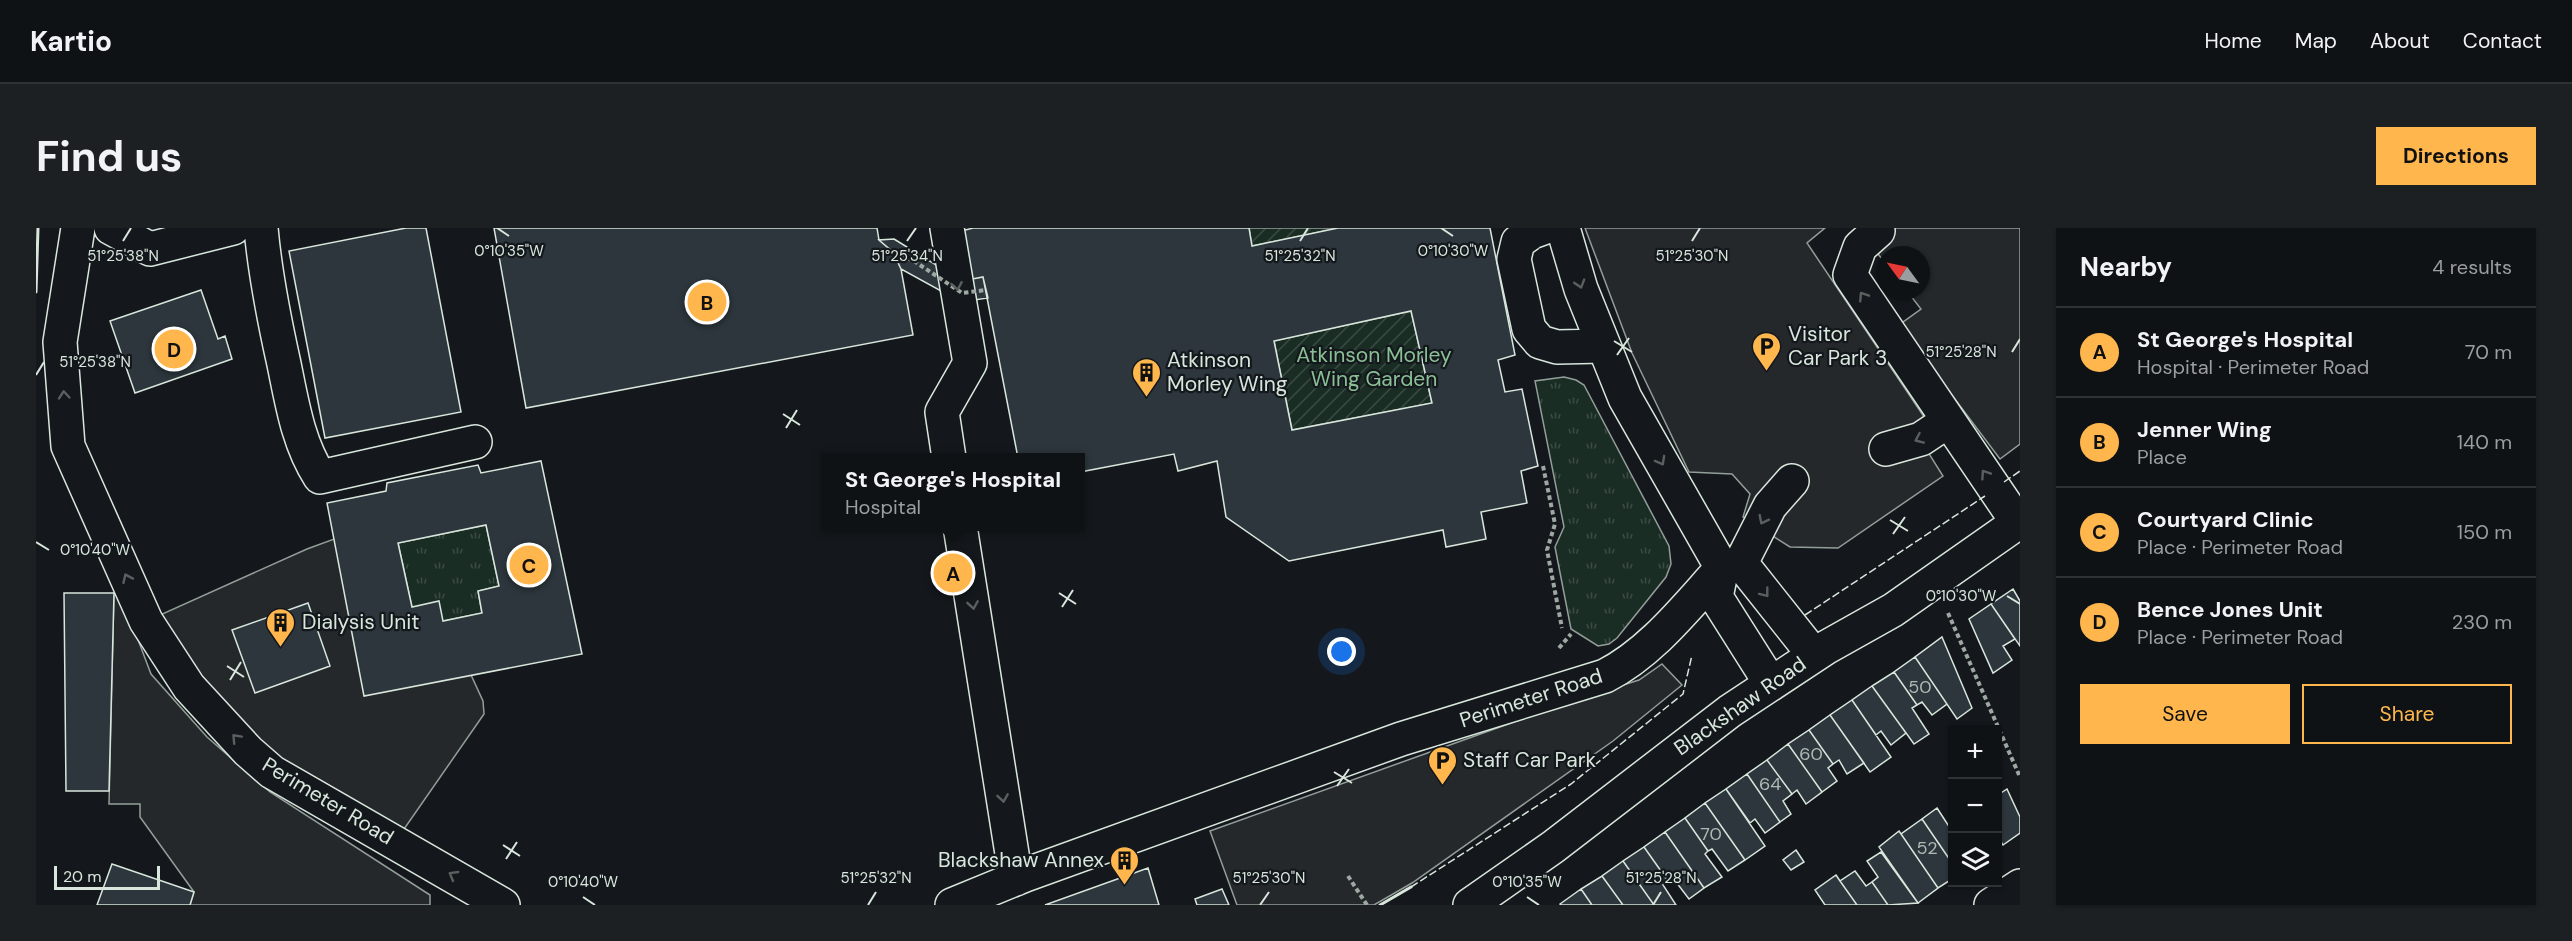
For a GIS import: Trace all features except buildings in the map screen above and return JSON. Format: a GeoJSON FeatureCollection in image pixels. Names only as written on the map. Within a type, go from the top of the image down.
{"type":"FeatureCollection","features":[{"type":"Feature","properties":{"kind":"street","name":"Perimeter Road"},"geometry":{"type":"LineString","coordinates":[[78,228],[60,342],[68,446],[146,621],[189,687],[248,751],[272,772],[503,905]]}},
{"type":"Feature","properties":{"kind":"street"},"geometry":{"type":"LineString","coordinates":[[111,228],[150,249],[233,228]]}},
{"type":"Feature","properties":{"kind":"street"},"geometry":{"type":"LineString","coordinates":[[261,228],[264,271],[299,434],[311,464],[320,477],[475,441]]}},
{"type":"Feature","properties":{"kind":"street"},"geometry":{"type":"LineString","coordinates":[[947,228],[970,363],[942,412],[948,453]]}},
{"type":"Feature","properties":{"kind":"street"},"geometry":{"type":"LineString","coordinates":[[1543,228],[1532,231],[1518,242],[1514,258],[1529,329],[1540,342],[1557,347],[1603,346]]}},
{"type":"Feature","properties":{"kind":"street"},"geometry":{"type":"LineString","coordinates":[[1563,228],[1581,290],[1625,398],[1732,565],[1814,656]]}},
{"type":"Feature","properties":{"kind":"street"},"geometry":{"type":"LineString","coordinates":[[1878,231],[1860,247],[1850,275],[2019,522]]}},
{"type":"Feature","properties":{"kind":"street"},"geometry":{"type":"LineString","coordinates":[[1886,449],[1921,440],[1948,421]]}},
{"type":"Feature","properties":{"kind":"street"},"geometry":{"type":"LineString","coordinates":[[1771,684],[1716,597],[1732,565],[1770,506],[1792,482]]}},
{"type":"Feature","properties":{"kind":"street","name":"Blackshaw Road"},"geometry":{"type":"LineString","coordinates":[[1470,905],[1553,847],[1714,723],[1814,656],[1893,610],[2019,522]]}},
{"type":"Feature","properties":{"kind":"street"},"geometry":{"type":"LineString","coordinates":[[961,531],[1016,879]]}},
{"type":"Feature","properties":{"kind":"street","name":"Perimeter Road"},"geometry":{"type":"LineString","coordinates":[[952,905],[1016,879],[1401,739],[1605,676],[1628,664],[1732,565]]}},
{"type":"Feature","properties":{"kind":"street"},"geometry":{"type":"LineString","coordinates":[[1991,905],[2020,886]]}},
{"type":"Feature","properties":{"kind":"path"},"geometry":{"type":"LineString","coordinates":[[893,252],[914,261],[962,293],[986,290]]}},
{"type":"Feature","properties":{"kind":"path"},"geometry":{"type":"LineString","coordinates":[[1543,466],[1555,524],[1547,550],[1562,628]]}},
{"type":"Feature","properties":{"kind":"path"},"geometry":{"type":"LineString","coordinates":[[1929,585],[1947,611],[2020,777]]}},
{"type":"Feature","properties":{"kind":"path"},"geometry":{"type":"LineString","coordinates":[[1559,648],[1571,634]]}},
{"type":"Feature","properties":{"kind":"path"},"geometry":{"type":"LineString","coordinates":[[1348,876],[1367,905]]}},
{"type":"Feature","properties":{"kind":"green space"},"geometry":{"type":"Polygon","coordinates":[[[1249,228],[1338,228],[1252,246],[1249,228]]]}},
{"type":"Feature","properties":{"kind":"green space","name":"Atkinson Morley Wing Garden"},"geometry":{"type":"Polygon","coordinates":[[[1411,311],[1432,403],[1292,430],[1274,341],[1411,311]]]}},
{"type":"Feature","properties":{"kind":"green space"},"geometry":{"type":"Polygon","coordinates":[[[1564,377],[1584,385],[1669,546],[1671,564],[1666,577],[1617,638],[1609,644],[1598,646],[1571,629],[1555,547],[1564,527],[1535,381],[1564,377]]]}},
{"type":"Feature","properties":{"kind":"green space"},"geometry":{"type":"Polygon","coordinates":[[[486,525],[499,586],[478,591],[482,613],[443,621],[412,607],[398,543],[486,525]]]}},
{"type":"Feature","properties":{"kind":"shaded area","name":"Visitor Car Park 3"},"geometry":{"type":"Polygon","coordinates":[[[1585,228],[1825,228],[1807,243],[1939,439],[1926,449],[1943,476],[1838,548],[1790,547],[1743,517],[1750,494],[1732,474],[1689,472],[1632,353],[1585,228]]]}},
{"type":"Feature","properties":{"kind":"shaded area"},"geometry":{"type":"Polygon","coordinates":[[[1858,228],[2020,228],[2020,444],[2000,459],[1899,325],[1921,309],[1914,300],[1930,300],[1930,246],[1876,246],[1876,251],[1858,228]]]}},
{"type":"Feature","properties":{"kind":"shaded area"},"geometry":{"type":"Polygon","coordinates":[[[334,539],[471,675],[483,701],[484,714],[402,832],[268,758],[205,693],[160,615],[334,539]]]}},
{"type":"Feature","properties":{"kind":"shaded area"},"geometry":{"type":"Polygon","coordinates":[[[117,584],[151,674],[207,737],[270,792],[430,895],[430,905],[190,905],[194,892],[140,817],[140,804],[109,804],[114,593],[117,584]]]}},
{"type":"Feature","properties":{"kind":"shaded area","name":"Staff Car Park"},"geometry":{"type":"Polygon","coordinates":[[[1662,664],[1682,685],[1613,741],[1412,883],[1374,905],[1237,905],[1210,831],[1578,699],[1639,680],[1662,664]]]}},
{"type":"Feature","properties":{"kind":"fence"},"geometry":{"type":"LineString","coordinates":[[2004,482],[2020,471]]}},
{"type":"Feature","properties":{"kind":"fence"},"geometry":{"type":"LineString","coordinates":[[1805,615],[1985,496]]}},
{"type":"Feature","properties":{"kind":"fence"},"geometry":{"type":"LineString","coordinates":[[1411,887],[1571,784],[1683,694],[1692,655]]}},
{"type":"Feature","properties":{"kind":"wall"},"geometry":{"type":"LineString","coordinates":[[36,292],[38,228]]}},
{"type":"Feature","properties":{"kind":"wall"},"geometry":{"type":"LineString","coordinates":[[1380,905],[1411,887]]}},
{"type":"Feature","properties":{"kind":"place","name":"Jenner Wing"},"geometry":{"type":"Point","coordinates":[707,302]}},
{"type":"Feature","properties":{"kind":"place","name":"Bence Jones Unit"},"geometry":{"type":"Point","coordinates":[174,349]}},
{"type":"Feature","properties":{"kind":"place","name":"Visitor Car Park 3"},"geometry":{"type":"Point","coordinates":[1767,372]}},
{"type":"Feature","properties":{"kind":"place","name":"Atkinson Morley Wing"},"geometry":{"type":"Point","coordinates":[1146,398]}},
{"type":"Feature","properties":{"kind":"place","name":"Courtyard Clinic"},"geometry":{"type":"Point","coordinates":[529,565]}},
{"type":"Feature","properties":{"kind":"place","name":"St George's Hospital"},"geometry":{"type":"Point","coordinates":[953,573]}},
{"type":"Feature","properties":{"kind":"place","name":"Dialysis Unit"},"geometry":{"type":"Point","coordinates":[281,648]}},
{"type":"Feature","properties":{"kind":"place","name":"Staff Car Park"},"geometry":{"type":"Point","coordinates":[1442,786]}},
{"type":"Feature","properties":{"kind":"place","name":"Blackshaw Annex"},"geometry":{"type":"Point","coordinates":[1125,886]}}]}
